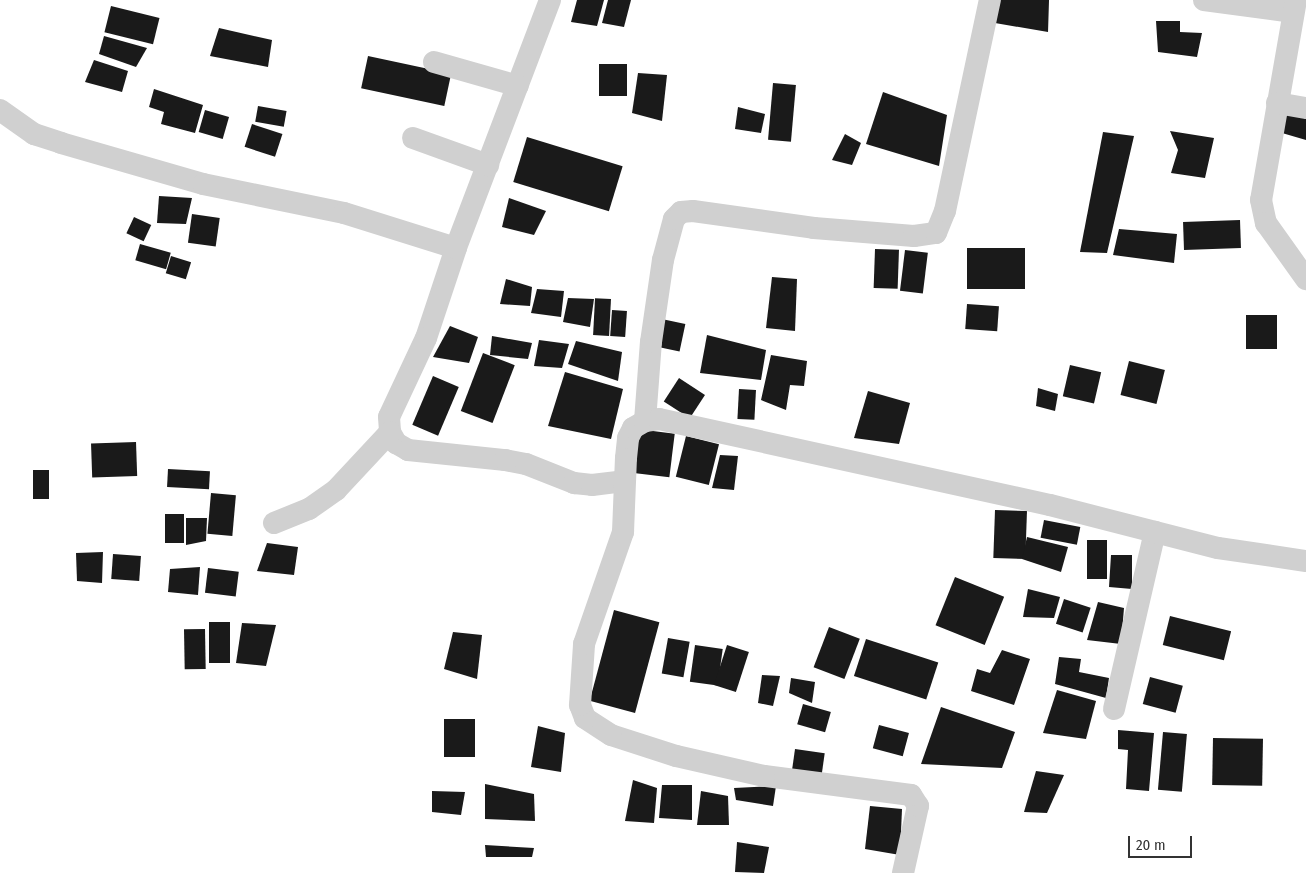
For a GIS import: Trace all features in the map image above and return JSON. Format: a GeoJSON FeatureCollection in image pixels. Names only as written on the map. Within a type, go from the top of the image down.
{"type":"FeatureCollection","features":[{"type":"Feature","properties":{"kind":"street"},"geometry":{"type":"LineString","coordinates":[[550,0],[456,248],[426,338],[389,417],[390,432],[396,442],[408,450],[526,464],[563,481],[574,483],[624,481]]}},
{"type":"Feature","properties":{"kind":"street"},"geometry":{"type":"LineString","coordinates":[[645,421],[651,342],[663,260],[671,227],[681,212],[693,211],[805,227],[914,236],[936,233],[945,211],[990,0]]}},
{"type":"Feature","properties":{"kind":"street"},"geometry":{"type":"LineString","coordinates":[[1204,0],[1294,6],[1261,200],[1262,212],[1271,232],[1306,279]]}},
{"type":"Feature","properties":{"kind":"street"},"geometry":{"type":"LineString","coordinates":[[434,62],[518,86]]}},
{"type":"Feature","properties":{"kind":"street"},"geometry":{"type":"LineString","coordinates":[[1278,103],[1306,108]]}},
{"type":"Feature","properties":{"kind":"street"},"geometry":{"type":"LineString","coordinates":[[0,110],[34,134],[61,143],[203,184],[344,213],[456,248]]}},
{"type":"Feature","properties":{"kind":"street"},"geometry":{"type":"LineString","coordinates":[[413,138],[488,165]]}},
{"type":"Feature","properties":{"kind":"street"},"geometry":{"type":"LineString","coordinates":[[903,873],[918,806],[911,795],[764,776],[676,756],[611,735],[585,718],[580,705],[584,644],[624,532],[624,481],[628,438],[633,428],[645,421],[658,419],[906,472],[1218,548],[1306,561]]}},
{"type":"Feature","properties":{"kind":"street"},"geometry":{"type":"LineString","coordinates":[[274,523],[309,509],[336,490],[390,432]]}},
{"type":"Feature","properties":{"kind":"street"},"geometry":{"type":"LineString","coordinates":[[1114,709],[1155,532]]}},
{"type":"Feature","properties":{"kind":"building"},"geometry":{"type":"Polygon","coordinates":[[[577,0],[604,0],[597,26],[571,22],[577,0]]]}},
{"type":"Feature","properties":{"kind":"building"},"geometry":{"type":"Polygon","coordinates":[[[608,0],[631,0],[624,27],[602,23],[608,0]]]}},
{"type":"Feature","properties":{"kind":"building"},"geometry":{"type":"Polygon","coordinates":[[[1000,0],[1049,0],[1048,32],[995,23],[1000,0]]]}},
{"type":"Feature","properties":{"kind":"building"},"geometry":{"type":"Polygon","coordinates":[[[111,6],[160,18],[153,44],[104,32],[111,6]]]}},
{"type":"Feature","properties":{"kind":"building"},"geometry":{"type":"Polygon","coordinates":[[[1156,21],[1180,21],[1180,32],[1202,33],[1197,57],[1158,52],[1156,21]]]}},
{"type":"Feature","properties":{"kind":"building"},"geometry":{"type":"Polygon","coordinates":[[[219,28],[272,40],[268,67],[210,56],[219,28]]]}},
{"type":"Feature","properties":{"kind":"building"},"geometry":{"type":"Polygon","coordinates":[[[104,36],[147,48],[136,67],[99,54],[104,36]]]}},
{"type":"Feature","properties":{"kind":"building"},"geometry":{"type":"Polygon","coordinates":[[[368,56],[451,74],[444,106],[361,88],[368,56]]]}},
{"type":"Feature","properties":{"kind":"building"},"geometry":{"type":"Polygon","coordinates":[[[94,60],[128,71],[122,92],[85,82],[94,60]]]}},
{"type":"Feature","properties":{"kind":"building"},"geometry":{"type":"Polygon","coordinates":[[[599,64],[627,64],[627,96],[599,96],[599,64]]]}},
{"type":"Feature","properties":{"kind":"building"},"geometry":{"type":"Polygon","coordinates":[[[638,73],[667,75],[662,121],[632,113],[638,73]]]}},
{"type":"Feature","properties":{"kind":"building"},"geometry":{"type":"Polygon","coordinates":[[[773,83],[796,85],[791,142],[768,140],[773,83]]]}},
{"type":"Feature","properties":{"kind":"building"},"geometry":{"type":"Polygon","coordinates":[[[154,89],[203,105],[195,133],[161,124],[164,112],[149,107],[154,89]]]}},
{"type":"Feature","properties":{"kind":"building"},"geometry":{"type":"Polygon","coordinates":[[[883,92],[947,115],[939,166],[866,144],[883,92]]]}},
{"type":"Feature","properties":{"kind":"building"},"geometry":{"type":"Polygon","coordinates":[[[258,106],[287,111],[284,127],[255,122],[258,106]]]}},
{"type":"Feature","properties":{"kind":"building"},"geometry":{"type":"Polygon","coordinates":[[[738,107],[765,114],[761,133],[735,129],[738,107]]]}},
{"type":"Feature","properties":{"kind":"building"},"geometry":{"type":"Polygon","coordinates":[[[205,110],[229,117],[223,139],[199,132],[205,110]]]}},
{"type":"Feature","properties":{"kind":"building"},"geometry":{"type":"Polygon","coordinates":[[[1306,113],[1306,140],[1282,133],[1283,115],[1306,113]]]}},
{"type":"Feature","properties":{"kind":"building"},"geometry":{"type":"Polygon","coordinates":[[[252,124],[282,134],[275,157],[245,147],[252,124]]]}},
{"type":"Feature","properties":{"kind":"building"},"geometry":{"type":"Polygon","coordinates":[[[1170,131],[1214,138],[1205,178],[1171,173],[1178,150],[1170,131]]]}},
{"type":"Feature","properties":{"kind":"building"},"geometry":{"type":"Polygon","coordinates":[[[1103,132],[1134,136],[1107,253],[1080,252],[1103,132]]]}},
{"type":"Feature","properties":{"kind":"building"},"geometry":{"type":"Polygon","coordinates":[[[845,134],[861,143],[852,165],[832,160],[845,134]]]}},
{"type":"Feature","properties":{"kind":"building"},"geometry":{"type":"Polygon","coordinates":[[[527,137],[623,166],[609,211],[513,182],[527,137]]]}},
{"type":"Feature","properties":{"kind":"building"},"geometry":{"type":"Polygon","coordinates":[[[159,196],[192,198],[186,224],[157,223],[159,196]]]}},
{"type":"Feature","properties":{"kind":"building"},"geometry":{"type":"Polygon","coordinates":[[[509,198],[546,211],[534,235],[502,227],[509,198]]]}},
{"type":"Feature","properties":{"kind":"building"},"geometry":{"type":"Polygon","coordinates":[[[192,214],[220,218],[216,247],[188,243],[192,214]]]}},
{"type":"Feature","properties":{"kind":"building"},"geometry":{"type":"Polygon","coordinates":[[[134,217],[151,225],[144,241],[126,233],[134,217]]]}},
{"type":"Feature","properties":{"kind":"building"},"geometry":{"type":"Polygon","coordinates":[[[1240,220],[1241,248],[1184,250],[1183,222],[1240,220]]]}},
{"type":"Feature","properties":{"kind":"building"},"geometry":{"type":"Polygon","coordinates":[[[1119,229],[1177,234],[1174,263],[1113,255],[1119,229]]]}},
{"type":"Feature","properties":{"kind":"building"},"geometry":{"type":"Polygon","coordinates":[[[140,244],[171,253],[166,269],[135,260],[140,244]]]}},
{"type":"Feature","properties":{"kind":"building"},"geometry":{"type":"Polygon","coordinates":[[[967,248],[1025,248],[1025,289],[967,289],[967,248]]]}},
{"type":"Feature","properties":{"kind":"building"},"geometry":{"type":"Polygon","coordinates":[[[875,249],[899,250],[898,289],[874,288],[875,249]]]}},
{"type":"Feature","properties":{"kind":"building"},"geometry":{"type":"Polygon","coordinates":[[[905,250],[928,253],[923,293],[900,291],[905,250]]]}},
{"type":"Feature","properties":{"kind":"building"},"geometry":{"type":"Polygon","coordinates":[[[171,256],[191,262],[186,279],[166,273],[171,256]]]}},
{"type":"Feature","properties":{"kind":"building"},"geometry":{"type":"Polygon","coordinates":[[[772,277],[797,279],[795,331],[766,328],[772,277]]]}},
{"type":"Feature","properties":{"kind":"building"},"geometry":{"type":"Polygon","coordinates":[[[506,279],[532,287],[530,306],[500,304],[506,279]]]}},
{"type":"Feature","properties":{"kind":"building"},"geometry":{"type":"Polygon","coordinates":[[[537,289],[564,291],[561,317],[531,313],[537,289]]]}},
{"type":"Feature","properties":{"kind":"building"},"geometry":{"type":"Polygon","coordinates":[[[568,298],[594,299],[590,327],[563,322],[568,298]]]}},
{"type":"Feature","properties":{"kind":"building"},"geometry":{"type":"Polygon","coordinates":[[[595,298],[611,299],[609,336],[593,335],[595,298]]]}},
{"type":"Feature","properties":{"kind":"building"},"geometry":{"type":"Polygon","coordinates":[[[967,304],[999,306],[997,331],[965,329],[967,304]]]}},
{"type":"Feature","properties":{"kind":"building"},"geometry":{"type":"Polygon","coordinates":[[[612,310],[627,311],[625,337],[610,336],[612,310]]]}},
{"type":"Feature","properties":{"kind":"building"},"geometry":{"type":"Polygon","coordinates":[[[1246,315],[1277,315],[1277,349],[1246,349],[1246,315]]]}},
{"type":"Feature","properties":{"kind":"building"},"geometry":{"type":"Polygon","coordinates":[[[657,318],[685,324],[680,351],[651,345],[657,318]]]}},
{"type":"Feature","properties":{"kind":"building"},"geometry":{"type":"Polygon","coordinates":[[[450,326],[478,337],[469,363],[433,357],[450,326]]]}},
{"type":"Feature","properties":{"kind":"building"},"geometry":{"type":"Polygon","coordinates":[[[707,335],[766,350],[761,380],[700,373],[707,335]]]}},
{"type":"Feature","properties":{"kind":"building"},"geometry":{"type":"Polygon","coordinates":[[[492,336],[532,343],[528,359],[490,355],[492,336]]]}},
{"type":"Feature","properties":{"kind":"building"},"geometry":{"type":"Polygon","coordinates":[[[539,340],[569,344],[562,368],[534,366],[539,340]]]}},
{"type":"Feature","properties":{"kind":"building"},"geometry":{"type":"Polygon","coordinates":[[[576,341],[622,352],[618,381],[568,364],[576,341]]]}},
{"type":"Feature","properties":{"kind":"building"},"geometry":{"type":"Polygon","coordinates":[[[483,353],[515,365],[493,423],[461,411],[483,353]]]}},
{"type":"Feature","properties":{"kind":"building"},"geometry":{"type":"Polygon","coordinates":[[[771,355],[807,361],[804,386],[790,385],[786,410],[761,400],[771,355]]]}},
{"type":"Feature","properties":{"kind":"building"},"geometry":{"type":"Polygon","coordinates":[[[1129,361],[1165,370],[1156,404],[1121,395],[1129,361]]]}},
{"type":"Feature","properties":{"kind":"building"},"geometry":{"type":"Polygon","coordinates":[[[1070,365],[1101,372],[1094,403],[1063,396],[1070,365]]]}},
{"type":"Feature","properties":{"kind":"building"},"geometry":{"type":"Polygon","coordinates":[[[565,372],[623,389],[611,439],[548,426],[565,372]]]}},
{"type":"Feature","properties":{"kind":"building"},"geometry":{"type":"Polygon","coordinates":[[[433,376],[459,387],[438,436],[412,425],[433,376]]]}},
{"type":"Feature","properties":{"kind":"building"},"geometry":{"type":"Polygon","coordinates":[[[679,378],[705,395],[690,418],[664,401],[679,378]]]}},
{"type":"Feature","properties":{"kind":"building"},"geometry":{"type":"Polygon","coordinates":[[[1038,388],[1058,394],[1055,411],[1036,406],[1038,388]]]}},
{"type":"Feature","properties":{"kind":"building"},"geometry":{"type":"Polygon","coordinates":[[[739,389],[756,390],[754,420],[737,419],[739,389]]]}},
{"type":"Feature","properties":{"kind":"building"},"geometry":{"type":"Polygon","coordinates":[[[868,391],[910,403],[899,444],[854,438],[868,391]]]}},
{"type":"Feature","properties":{"kind":"building"},"geometry":{"type":"Polygon","coordinates":[[[637,429],[675,434],[669,477],[632,473],[637,429]]]}},
{"type":"Feature","properties":{"kind":"building"},"geometry":{"type":"Polygon","coordinates":[[[686,436],[719,444],[709,485],[676,477],[686,436]]]}},
{"type":"Feature","properties":{"kind":"building"},"geometry":{"type":"Polygon","coordinates":[[[136,442],[137,476],[92,478],[91,444],[136,442]]]}},
{"type":"Feature","properties":{"kind":"building"},"geometry":{"type":"Polygon","coordinates":[[[720,455],[738,456],[734,490],[712,488],[720,455]]]}},
{"type":"Feature","properties":{"kind":"building"},"geometry":{"type":"Polygon","coordinates":[[[168,469],[210,471],[209,489],[167,487],[168,469]]]}},
{"type":"Feature","properties":{"kind":"building"},"geometry":{"type":"Polygon","coordinates":[[[33,470],[49,470],[49,499],[33,499],[33,470]]]}},
{"type":"Feature","properties":{"kind":"building"},"geometry":{"type":"Polygon","coordinates":[[[211,493],[236,495],[232,536],[207,534],[211,493]]]}},
{"type":"Feature","properties":{"kind":"building"},"geometry":{"type":"Polygon","coordinates":[[[995,510],[1027,511],[1025,559],[993,558],[995,510]]]}},
{"type":"Feature","properties":{"kind":"building"},"geometry":{"type":"Polygon","coordinates":[[[165,514],[184,514],[184,543],[165,543],[165,514]]]}},
{"type":"Feature","properties":{"kind":"building"},"geometry":{"type":"Polygon","coordinates":[[[186,518],[207,518],[206,541],[186,545],[186,518]]]}},
{"type":"Feature","properties":{"kind":"building"},"geometry":{"type":"Polygon","coordinates":[[[1044,520],[1080,527],[1077,545],[1041,538],[1044,520]]]}},
{"type":"Feature","properties":{"kind":"building"},"geometry":{"type":"Polygon","coordinates":[[[1027,537],[1068,547],[1061,572],[1022,559],[1027,537]]]}},
{"type":"Feature","properties":{"kind":"building"},"geometry":{"type":"Polygon","coordinates":[[[1087,540],[1107,540],[1107,579],[1087,579],[1087,540]]]}},
{"type":"Feature","properties":{"kind":"building"},"geometry":{"type":"Polygon","coordinates":[[[267,543],[298,547],[294,575],[257,571],[267,543]]]}},
{"type":"Feature","properties":{"kind":"building"},"geometry":{"type":"Polygon","coordinates":[[[103,552],[102,583],[77,581],[76,553],[103,552]]]}},
{"type":"Feature","properties":{"kind":"building"},"geometry":{"type":"Polygon","coordinates":[[[113,554],[141,556],[139,581],[111,579],[113,554]]]}},
{"type":"Feature","properties":{"kind":"building"},"geometry":{"type":"Polygon","coordinates":[[[1111,555],[1132,555],[1132,589],[1109,587],[1111,555]]]}},
{"type":"Feature","properties":{"kind":"building"},"geometry":{"type":"Polygon","coordinates":[[[200,567],[198,595],[168,592],[170,569],[200,567]]]}},
{"type":"Feature","properties":{"kind":"building"},"geometry":{"type":"Polygon","coordinates":[[[208,568],[239,572],[236,597],[205,593],[208,568]]]}},
{"type":"Feature","properties":{"kind":"building"},"geometry":{"type":"Polygon","coordinates":[[[955,577],[1004,597],[985,645],[936,625],[955,577]]]}},
{"type":"Feature","properties":{"kind":"building"},"geometry":{"type":"Polygon","coordinates":[[[1028,589],[1060,597],[1054,618],[1023,617],[1028,589]]]}},
{"type":"Feature","properties":{"kind":"building"},"geometry":{"type":"Polygon","coordinates":[[[1064,599],[1091,608],[1083,632],[1056,624],[1064,599]]]}},
{"type":"Feature","properties":{"kind":"building"},"geometry":{"type":"Polygon","coordinates":[[[1098,602],[1124,608],[1121,644],[1087,640],[1098,602]]]}},
{"type":"Feature","properties":{"kind":"building"},"geometry":{"type":"Polygon","coordinates":[[[614,610],[659,622],[635,713],[590,701],[614,610]]]}},
{"type":"Feature","properties":{"kind":"building"},"geometry":{"type":"Polygon","coordinates":[[[1170,616],[1231,631],[1224,660],[1163,645],[1170,616]]]}},
{"type":"Feature","properties":{"kind":"building"},"geometry":{"type":"Polygon","coordinates":[[[209,622],[230,622],[230,663],[209,663],[209,622]]]}},
{"type":"Feature","properties":{"kind":"building"},"geometry":{"type":"Polygon","coordinates":[[[242,623],[276,625],[266,666],[236,663],[242,623]]]}},
{"type":"Feature","properties":{"kind":"building"},"geometry":{"type":"Polygon","coordinates":[[[829,627],[860,639],[844,679],[814,667],[829,627]]]}},
{"type":"Feature","properties":{"kind":"building"},"geometry":{"type":"Polygon","coordinates":[[[184,629],[205,629],[206,669],[185,669],[184,629]]]}},
{"type":"Feature","properties":{"kind":"building"},"geometry":{"type":"Polygon","coordinates":[[[453,632],[482,635],[477,679],[444,669],[453,632]]]}},
{"type":"Feature","properties":{"kind":"building"},"geometry":{"type":"Polygon","coordinates":[[[668,638],[690,642],[683,677],[662,673],[668,638]]]}},
{"type":"Feature","properties":{"kind":"building"},"geometry":{"type":"Polygon","coordinates":[[[866,639],[938,662],[926,700],[854,676],[866,639]]]}},
{"type":"Feature","properties":{"kind":"building"},"geometry":{"type":"Polygon","coordinates":[[[695,645],[723,649],[718,686],[690,682],[695,645]]]}},
{"type":"Feature","properties":{"kind":"building"},"geometry":{"type":"Polygon","coordinates":[[[727,645],[749,652],[736,692],[714,685],[727,645]]]}},
{"type":"Feature","properties":{"kind":"building"},"geometry":{"type":"Polygon","coordinates":[[[1002,650],[1030,659],[1014,705],[971,691],[977,669],[990,673],[1002,650]]]}},
{"type":"Feature","properties":{"kind":"building"},"geometry":{"type":"Polygon","coordinates":[[[1059,657],[1081,659],[1079,672],[1109,678],[1106,698],[1055,684],[1059,657]]]}},
{"type":"Feature","properties":{"kind":"building"},"geometry":{"type":"Polygon","coordinates":[[[762,675],[780,676],[773,706],[758,703],[762,675]]]}},
{"type":"Feature","properties":{"kind":"building"},"geometry":{"type":"Polygon","coordinates":[[[1150,677],[1183,686],[1176,713],[1143,704],[1150,677]]]}},
{"type":"Feature","properties":{"kind":"building"},"geometry":{"type":"Polygon","coordinates":[[[791,678],[815,682],[812,703],[789,693],[791,678]]]}},
{"type":"Feature","properties":{"kind":"building"},"geometry":{"type":"Polygon","coordinates":[[[1057,690],[1096,701],[1086,739],[1043,733],[1057,690]]]}},
{"type":"Feature","properties":{"kind":"building"},"geometry":{"type":"Polygon","coordinates":[[[803,704],[831,712],[825,732],[797,724],[803,704]]]}},
{"type":"Feature","properties":{"kind":"building"},"geometry":{"type":"Polygon","coordinates":[[[941,707],[1015,732],[1002,768],[921,764],[941,707]]]}},
{"type":"Feature","properties":{"kind":"building"},"geometry":{"type":"Polygon","coordinates":[[[444,719],[475,719],[475,757],[444,757],[444,719]]]}},
{"type":"Feature","properties":{"kind":"building"},"geometry":{"type":"Polygon","coordinates":[[[879,725],[909,733],[903,756],[873,748],[879,725]]]}},
{"type":"Feature","properties":{"kind":"building"},"geometry":{"type":"Polygon","coordinates":[[[538,726],[565,733],[561,772],[531,767],[538,726]]]}},
{"type":"Feature","properties":{"kind":"building"},"geometry":{"type":"Polygon","coordinates":[[[1118,730],[1154,733],[1149,791],[1126,789],[1128,750],[1118,749],[1118,730]]]}},
{"type":"Feature","properties":{"kind":"building"},"geometry":{"type":"Polygon","coordinates":[[[1163,732],[1187,734],[1182,792],[1158,790],[1163,732]]]}},
{"type":"Feature","properties":{"kind":"building"},"geometry":{"type":"Polygon","coordinates":[[[1213,738],[1263,739],[1262,786],[1212,785],[1213,738]]]}},
{"type":"Feature","properties":{"kind":"building"},"geometry":{"type":"Polygon","coordinates":[[[795,749],[825,753],[822,775],[792,771],[795,749]]]}},
{"type":"Feature","properties":{"kind":"building"},"geometry":{"type":"Polygon","coordinates":[[[1036,771],[1064,775],[1047,813],[1024,812],[1036,771]]]}},
{"type":"Feature","properties":{"kind":"building"},"geometry":{"type":"Polygon","coordinates":[[[633,780],[657,788],[654,823],[625,821],[633,780]]]}},
{"type":"Feature","properties":{"kind":"building"},"geometry":{"type":"Polygon","coordinates":[[[485,784],[534,794],[535,821],[485,819],[485,784]]]}},
{"type":"Feature","properties":{"kind":"building"},"geometry":{"type":"Polygon","coordinates":[[[662,785],[692,785],[692,820],[659,818],[662,785]]]}},
{"type":"Feature","properties":{"kind":"building"},"geometry":{"type":"Polygon","coordinates":[[[776,786],[773,806],[736,800],[734,788],[776,786]]]}},
{"type":"Feature","properties":{"kind":"building"},"geometry":{"type":"Polygon","coordinates":[[[432,791],[465,792],[461,815],[432,812],[432,791]]]}},
{"type":"Feature","properties":{"kind":"building"},"geometry":{"type":"Polygon","coordinates":[[[701,791],[728,796],[729,825],[697,825],[701,791]]]}},
{"type":"Feature","properties":{"kind":"building"},"geometry":{"type":"Polygon","coordinates":[[[870,806],[902,809],[900,855],[865,849],[870,806]]]}},
{"type":"Feature","properties":{"kind":"building"},"geometry":{"type":"Polygon","coordinates":[[[737,842],[769,847],[764,873],[735,872],[737,842]]]}},
{"type":"Feature","properties":{"kind":"building"},"geometry":{"type":"Polygon","coordinates":[[[485,845],[534,848],[532,857],[486,857],[485,845]]]}}]}
